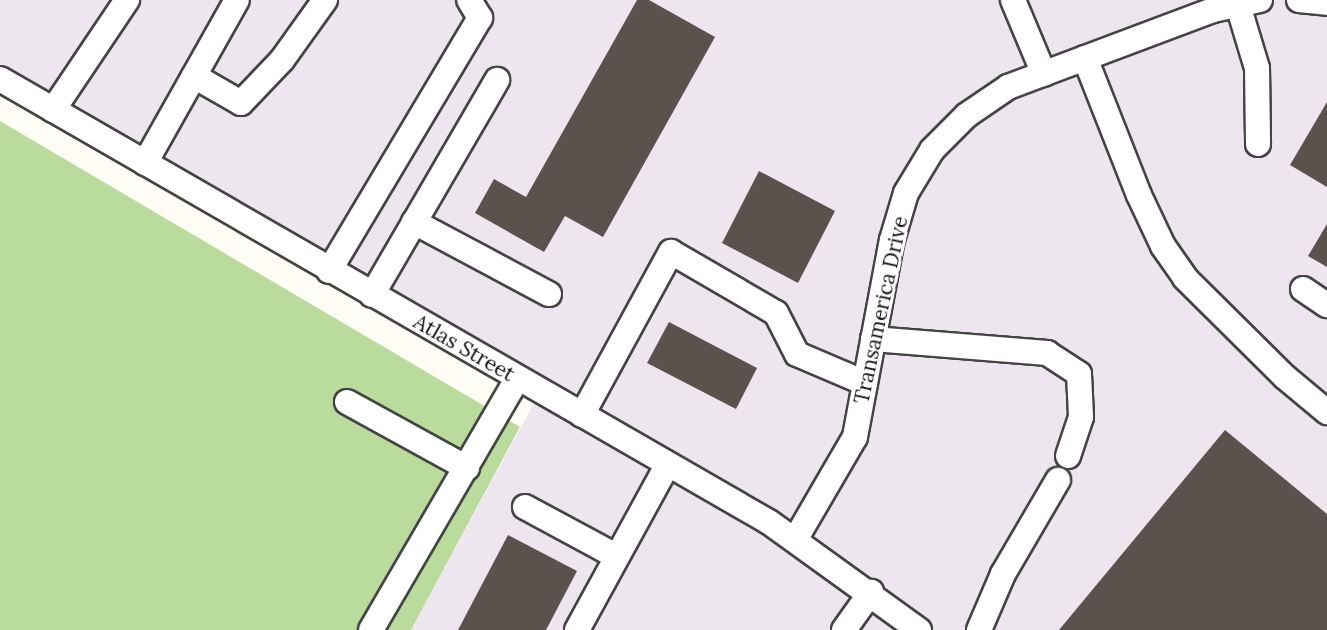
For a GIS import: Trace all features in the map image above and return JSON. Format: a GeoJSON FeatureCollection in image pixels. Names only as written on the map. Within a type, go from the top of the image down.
{"type":"FeatureCollection","features":[{"type":"Feature","properties":{"kind":"street"},"geometry":{"type":"LineString","coordinates":[[52,110],[127,0]]}},
{"type":"Feature","properties":{"kind":"street"},"geometry":{"type":"LineString","coordinates":[[145,164],[237,0]]}},
{"type":"Feature","properties":{"kind":"street"},"geometry":{"type":"LineString","coordinates":[[194,76],[241,103],[282,60],[324,0]]}},
{"type":"Feature","properties":{"kind":"street"},"geometry":{"type":"LineString","coordinates":[[329,271],[480,18],[469,0]]}},
{"type":"Feature","properties":{"kind":"street"},"geometry":{"type":"LineString","coordinates":[[1013,0],[1044,74]]}},
{"type":"Feature","properties":{"kind":"street"},"geometry":{"type":"LineString","coordinates":[[1299,0],[1327,3]]}},
{"type":"Feature","properties":{"kind":"street"},"geometry":{"type":"LineString","coordinates":[[1249,2],[1257,68],[1258,144]]}},
{"type":"Feature","properties":{"kind":"street","name":"Transamerica Drive"},"geometry":{"type":"LineString","coordinates":[[795,540],[852,444],[892,240],[906,193],[932,150],[967,115],[1008,87],[1213,10],[1249,2]]}},
{"type":"Feature","properties":{"kind":"street"},"geometry":{"type":"LineString","coordinates":[[1085,58],[1139,195],[1163,246],[1185,278],[1327,412]]}},
{"type":"Feature","properties":{"kind":"street","name":"Atlas Street"},"geometry":{"type":"LineString","coordinates":[[0,79],[329,271],[668,464],[795,540],[871,592],[919,630]]}},
{"type":"Feature","properties":{"kind":"street"},"geometry":{"type":"LineString","coordinates":[[372,295],[497,81]]}},
{"type":"Feature","properties":{"kind":"street"},"geometry":{"type":"LineString","coordinates":[[414,222],[549,294]]}},
{"type":"Feature","properties":{"kind":"street"},"geometry":{"type":"LineString","coordinates":[[582,415],[671,252],[776,314],[797,354],[865,383]]}},
{"type":"Feature","properties":{"kind":"street"},"geometry":{"type":"LineString","coordinates":[[1303,289],[1327,305]]}},
{"type":"Feature","properties":{"kind":"street"},"geometry":{"type":"LineString","coordinates":[[873,339],[1047,353],[1079,374],[1082,417],[1068,456]]}},
{"type":"Feature","properties":{"kind":"street"},"geometry":{"type":"LineString","coordinates":[[371,630],[517,379]]}},
{"type":"Feature","properties":{"kind":"street"},"geometry":{"type":"LineString","coordinates":[[348,402],[467,468]]}},
{"type":"Feature","properties":{"kind":"street"},"geometry":{"type":"LineString","coordinates":[[577,630],[668,464]]}},
{"type":"Feature","properties":{"kind":"street"},"geometry":{"type":"LineString","coordinates":[[979,630],[1003,574],[1058,480]]}},
{"type":"Feature","properties":{"kind":"street"},"geometry":{"type":"LineString","coordinates":[[525,507],[616,556]]}},
{"type":"Feature","properties":{"kind":"street"},"geometry":{"type":"LineString","coordinates":[[844,630],[871,592]]}},
{"type":"Feature","properties":{"kind":"shaded area"},"geometry":{"type":"Polygon","coordinates":[[[0,0],[1327,0],[1327,630],[411,630],[540,392],[0,79],[0,0]]]}},
{"type":"Feature","properties":{"kind":"green space"},"geometry":{"type":"Polygon","coordinates":[[[0,121],[520,427],[411,630],[0,630],[0,121]]]}},
{"type":"Feature","properties":{"kind":"building"},"geometry":{"type":"Polygon","coordinates":[[[637,0],[649,0],[715,37],[603,237],[565,216],[544,252],[475,213],[494,179],[526,197],[637,0]]]}},
{"type":"Feature","properties":{"kind":"building"},"geometry":{"type":"Polygon","coordinates":[[[1327,102],[1327,187],[1290,165],[1327,102]]]}},
{"type":"Feature","properties":{"kind":"building"},"geometry":{"type":"Polygon","coordinates":[[[759,171],[835,211],[798,283],[722,243],[759,171]]]}},
{"type":"Feature","properties":{"kind":"building"},"geometry":{"type":"Polygon","coordinates":[[[1327,224],[1327,267],[1308,256],[1327,224]]]}},
{"type":"Feature","properties":{"kind":"building"},"geometry":{"type":"Polygon","coordinates":[[[669,322],[757,368],[736,409],[647,363],[669,322]]]}},
{"type":"Feature","properties":{"kind":"building"},"geometry":{"type":"Polygon","coordinates":[[[1225,430],[1327,514],[1327,630],[1059,630],[1225,430]]]}},
{"type":"Feature","properties":{"kind":"building"},"geometry":{"type":"Polygon","coordinates":[[[508,535],[577,571],[546,630],[458,630],[508,535]]]}}]}
